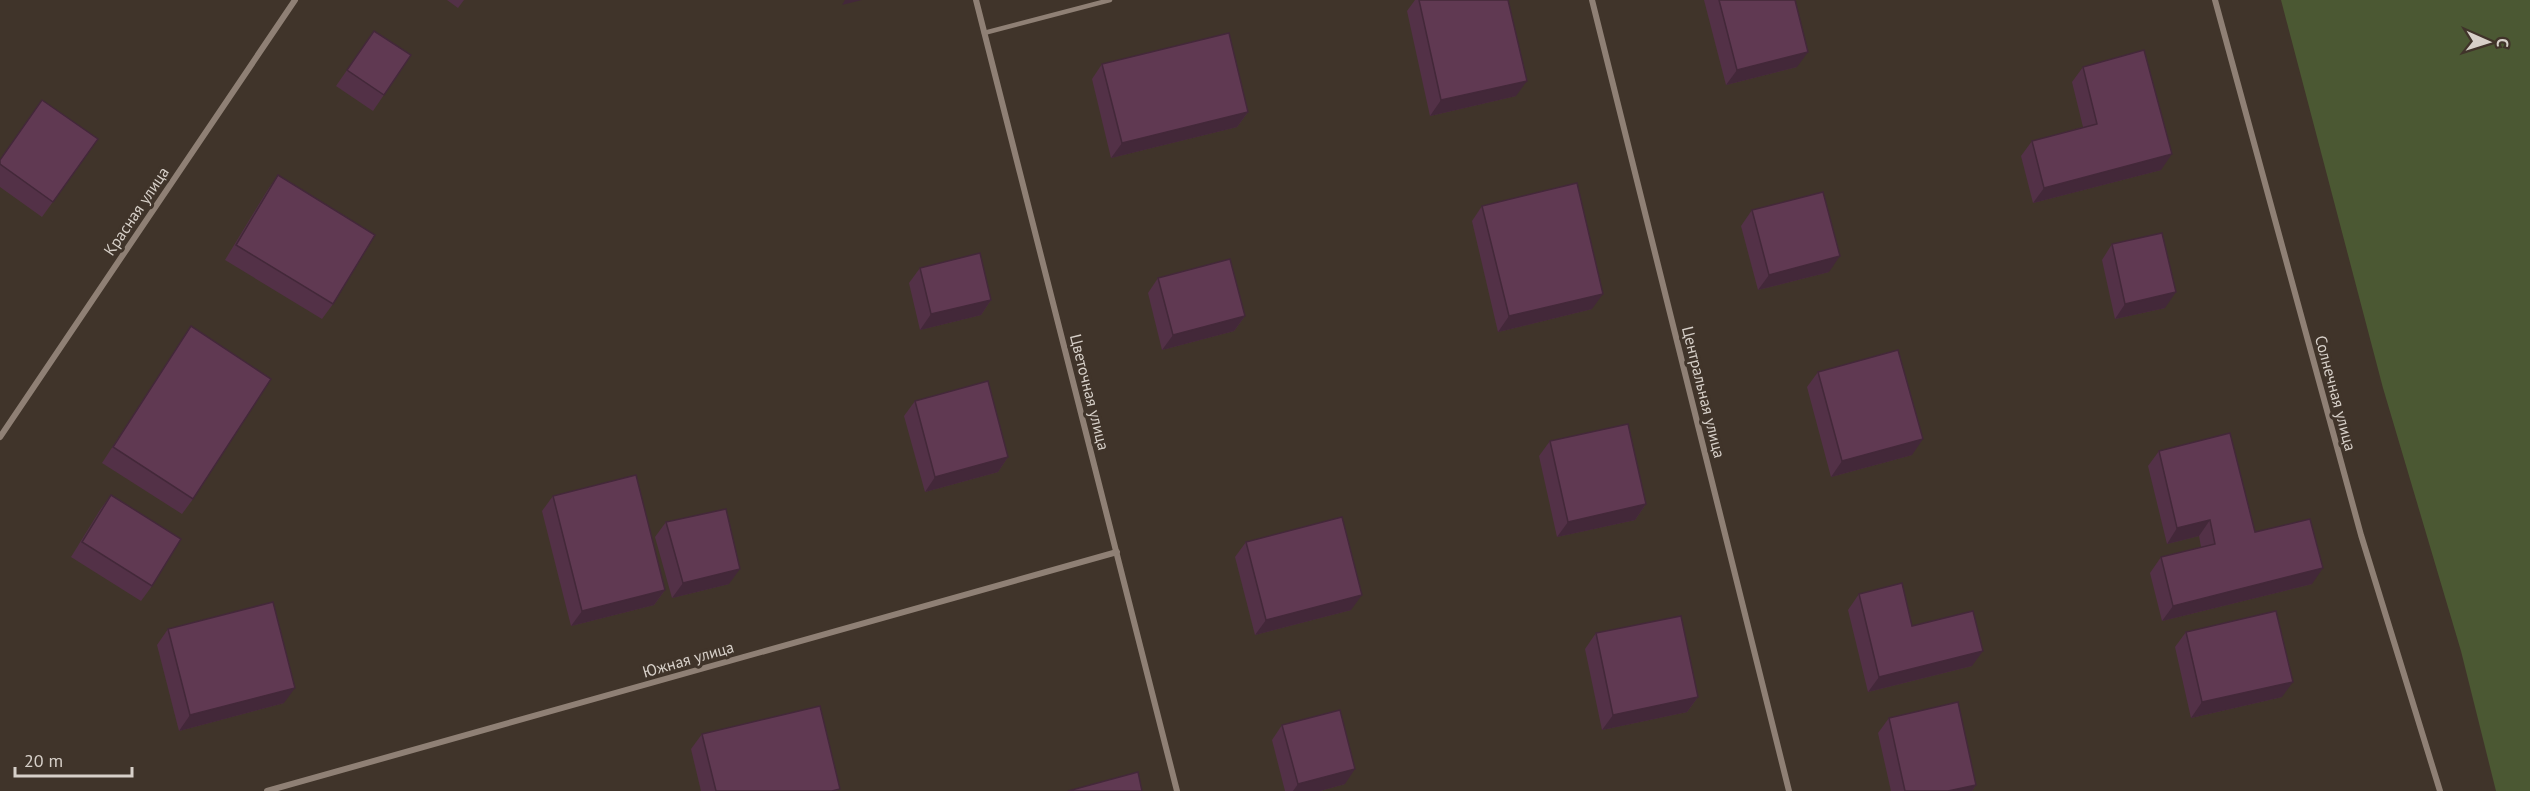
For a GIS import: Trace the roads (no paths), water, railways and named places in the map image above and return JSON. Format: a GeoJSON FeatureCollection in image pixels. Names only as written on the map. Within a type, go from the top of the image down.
{"type":"FeatureCollection","features":[{"type":"Feature","properties":{"kind":"street","name":"Красная улица"},"geometry":{"type":"LineString","coordinates":[[0,437],[295,0]]}},
{"type":"Feature","properties":{"kind":"street","name":"Цветочная улица"},"geometry":{"type":"LineString","coordinates":[[976,0],[1177,791]]}},
{"type":"Feature","properties":{"kind":"street","name":"Центральная улица"},"geometry":{"type":"LineString","coordinates":[[1592,0],[1789,791]]}},
{"type":"Feature","properties":{"kind":"street","name":"Солнечная улица"},"geometry":{"type":"LineString","coordinates":[[2215,0],[2361,535],[2440,791]]}},
{"type":"Feature","properties":{"kind":"street","name":"Южная улица"},"geometry":{"type":"LineString","coordinates":[[267,791],[1117,552]]}},
{"type":"Feature","properties":{"kind":"lane"},"geometry":{"type":"LineString","coordinates":[[984,33],[1110,0]]}}]}
